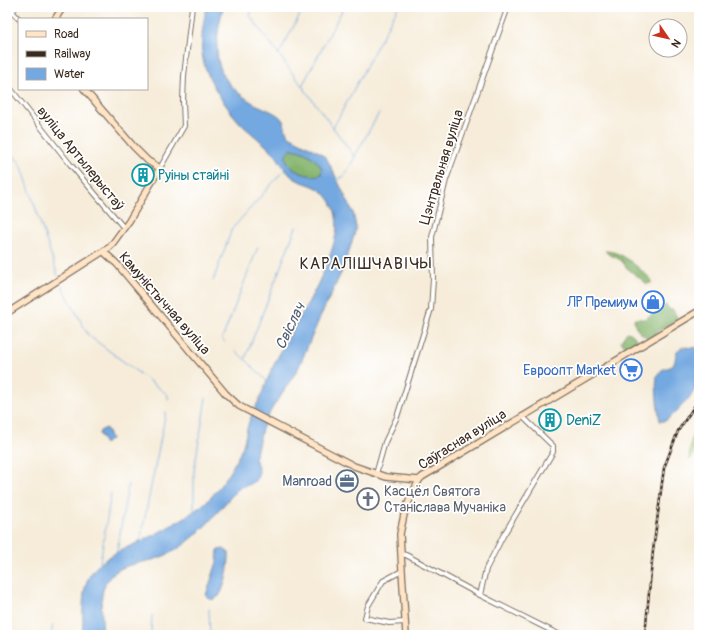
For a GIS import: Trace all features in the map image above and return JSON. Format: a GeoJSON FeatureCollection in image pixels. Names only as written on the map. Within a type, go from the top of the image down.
{"type":"FeatureCollection","features":[{"type":"Feature","properties":{"kind":"street"},"geometry":{"type":"LineString","coordinates":[[8,7],[18,18]]}},
{"type":"Feature","properties":{"kind":"street"},"geometry":{"type":"LineString","coordinates":[[12,12],[16,7]]}},
{"type":"Feature","properties":{"kind":"street"},"geometry":{"type":"LineString","coordinates":[[56,18],[63,7]]}},
{"type":"Feature","properties":{"kind":"street","name":"Камуністычная вуліца"},"geometry":{"type":"LineString","coordinates":[[192,7],[185,66],[183,101],[184,126],[124,228],[115,241],[104,252],[117,264],[234,402],[244,409],[349,464],[376,474]]}},
{"type":"Feature","properties":{"kind":"street","name":"Цэнтральная вуліца"},"geometry":{"type":"LineString","coordinates":[[376,474],[385,442],[397,417],[431,310],[433,279],[432,237],[446,180],[508,7]]}},
{"type":"Feature","properties":{"kind":"street","name":"вуліца Артылерыстаў"},"geometry":{"type":"LineString","coordinates":[[7,84],[70,164],[124,228]]}},
{"type":"Feature","properties":{"kind":"street"},"geometry":{"type":"LineString","coordinates":[[85,90],[134,147],[148,161],[160,168]]}},
{"type":"Feature","properties":{"kind":"street"},"geometry":{"type":"LineString","coordinates":[[7,313],[104,252]]}},
{"type":"Feature","properties":{"kind":"street","name":"Саўгасная вуліца"},"geometry":{"type":"LineString","coordinates":[[406,635],[400,534],[404,514],[419,480],[429,472],[699,311]]}},
{"type":"Feature","properties":{"kind":"street","name":"Саўгасная вуліца"},"geometry":{"type":"LineString","coordinates":[[480,595],[486,569],[503,536],[553,452],[553,446],[522,416]]}},
{"type":"Feature","properties":{"kind":"street"},"geometry":{"type":"LineString","coordinates":[[376,474],[398,479],[419,480]]}},
{"type":"Feature","properties":{"kind":"street"},"geometry":{"type":"LineString","coordinates":[[400,554],[406,555],[480,595],[560,635]]}},
{"type":"Feature","properties":{"kind":"street"},"geometry":{"type":"LineString","coordinates":[[402,571],[383,581],[368,606],[365,618],[389,623],[405,622]]}},
{"type":"Feature","properties":{"kind":"green space"},"geometry":{"type":"Polygon","coordinates":[[[292,149],[305,153],[317,161],[322,169],[321,174],[316,176],[309,175],[296,170],[291,166],[287,161],[286,156],[288,151],[292,149]]]}},
{"type":"Feature","properties":{"kind":"green space"},"geometry":{"type":"Polygon","coordinates":[[[605,251],[618,254],[630,261],[651,279],[651,283],[647,284],[627,268],[621,260],[605,251]]]}},
{"type":"Feature","properties":{"kind":"green space"},"geometry":{"type":"Polygon","coordinates":[[[666,305],[670,310],[673,310],[677,317],[676,320],[648,338],[636,328],[634,319],[645,319],[666,305]]]}},
{"type":"Feature","properties":{"kind":"green space"},"geometry":{"type":"Polygon","coordinates":[[[627,332],[632,334],[638,341],[633,348],[626,347],[621,341],[627,332]]]}},
{"type":"Feature","properties":{"kind":"green space"},"geometry":{"type":"Polygon","coordinates":[[[698,433],[699,448],[690,460],[692,436],[698,433]]]}},
{"type":"Feature","properties":{"kind":"water"},"geometry":{"type":"Polygon","coordinates":[[[206,7],[223,7],[217,48],[218,60],[228,82],[250,101],[280,117],[289,136],[321,153],[327,159],[353,212],[356,227],[343,269],[298,369],[271,410],[262,429],[255,458],[259,471],[257,479],[251,484],[237,490],[211,520],[183,546],[159,558],[124,567],[112,575],[107,581],[102,594],[102,635],[82,635],[85,587],[92,572],[98,565],[114,554],[150,537],[200,507],[221,485],[243,446],[249,422],[272,369],[308,303],[325,268],[336,234],[337,220],[333,207],[326,196],[315,187],[291,176],[272,151],[242,125],[217,92],[207,73],[202,54],[202,36],[206,7]],[[292,149],[288,151],[286,156],[287,161],[291,166],[296,170],[309,175],[316,176],[321,174],[322,169],[317,161],[309,155],[292,149]]]}},
{"type":"Feature","properties":{"kind":"water"},"geometry":{"type":"Polygon","coordinates":[[[682,347],[699,348],[699,383],[690,397],[673,415],[665,421],[660,421],[656,383],[657,377],[661,371],[672,366],[676,352],[682,347]]]}},
{"type":"Feature","properties":{"kind":"water"},"geometry":{"type":"Polygon","coordinates":[[[106,428],[111,439],[105,444],[99,434],[100,431],[106,428]]]}},
{"type":"Feature","properties":{"kind":"water"},"geometry":{"type":"Polygon","coordinates":[[[224,549],[229,553],[225,582],[219,596],[210,600],[206,595],[217,562],[218,550],[224,549]]]}},
{"type":"Feature","properties":{"kind":"waterway"},"geometry":{"type":"LineString","coordinates":[[252,7],[250,16],[355,157],[344,177],[341,177],[338,182]]}},
{"type":"Feature","properties":{"kind":"waterway"},"geometry":{"type":"LineString","coordinates":[[279,54],[304,7]]}},
{"type":"Feature","properties":{"kind":"waterway"},"geometry":{"type":"LineString","coordinates":[[302,86],[344,7]]}},
{"type":"Feature","properties":{"kind":"waterway"},"geometry":{"type":"LineString","coordinates":[[333,128],[398,7]]}},
{"type":"Feature","properties":{"kind":"waterway"},"geometry":{"type":"LineString","coordinates":[[355,156],[379,113]]}},
{"type":"Feature","properties":{"kind":"waterway"},"geometry":{"type":"LineString","coordinates":[[7,148],[21,164],[58,276]]}},
{"type":"Feature","properties":{"kind":"waterway"},"geometry":{"type":"LineString","coordinates":[[213,281],[232,229],[285,169]]}},
{"type":"Feature","properties":{"kind":"waterway"},"geometry":{"type":"LineString","coordinates":[[267,381],[245,359],[296,227]]}},
{"type":"Feature","properties":{"kind":"waterway"},"geometry":{"type":"LineString","coordinates":[[225,342],[222,339],[258,247]]}},
{"type":"Feature","properties":{"kind":"waterway"},"geometry":{"type":"LineString","coordinates":[[62,286],[88,335],[168,395],[168,400]]}},
{"type":"Feature","properties":{"kind":"waterway"},"geometry":{"type":"LineString","coordinates":[[236,351],[244,359]]}},
{"type":"Feature","properties":{"kind":"waterway"},"geometry":{"type":"LineString","coordinates":[[194,510],[194,471],[206,398]]}},
{"type":"Feature","properties":{"kind":"waterway"},"geometry":{"type":"LineString","coordinates":[[140,542],[166,412]]}},
{"type":"Feature","properties":{"kind":"waterway"},"geometry":{"type":"LineString","coordinates":[[117,552],[128,484]]}},
{"type":"Feature","properties":{"kind":"waterway"},"geometry":{"type":"LineString","coordinates":[[100,563],[111,493]]}},
{"type":"Feature","properties":{"kind":"waterway"},"geometry":{"type":"LineString","coordinates":[[209,609],[210,635]]}},
{"type":"Feature","properties":{"kind":"waterway"},"geometry":{"type":"LineString","coordinates":[[151,635],[152,615]]}},
{"type":"Feature","properties":{"kind":"waterway"},"geometry":{"type":"LineString","coordinates":[[51,635],[53,625]]}},
{"type":"Feature","properties":{"kind":"railway"},"geometry":{"type":"LineString","coordinates":[[645,635],[653,551],[664,468],[678,431],[699,399]]}},
{"type":"Feature","properties":{"kind":"place","name":"Руіны стайні"},"geometry":{"type":"Point","coordinates":[143,175]}},
{"type":"Feature","properties":{"kind":"place","name":"ЛР Премиум"},"geometry":{"type":"Point","coordinates":[653,302]}},
{"type":"Feature","properties":{"kind":"place","name":"Евроопт Market"},"geometry":{"type":"Point","coordinates":[631,370]}},
{"type":"Feature","properties":{"kind":"place","name":"DeniZ"},"geometry":{"type":"Point","coordinates":[550,420]}},
{"type":"Feature","properties":{"kind":"place","name":"Manroad"},"geometry":{"type":"Point","coordinates":[347,481]}},
{"type":"Feature","properties":{"kind":"place","name":"Касцёл Святога Станіслава Мучаніка"},"geometry":{"type":"Point","coordinates":[368,499]}},
{"type":"Feature","properties":{"kind":"district","name":"КАРАЛІШЧАВІЧЫ"},"geometry":{"type":"Point","coordinates":[366,263]}},
{"type":"Feature","properties":{"kind":"water label","name":"Свіслач"},"geometry":{"type":"Point","coordinates":[290,326]}}]}
